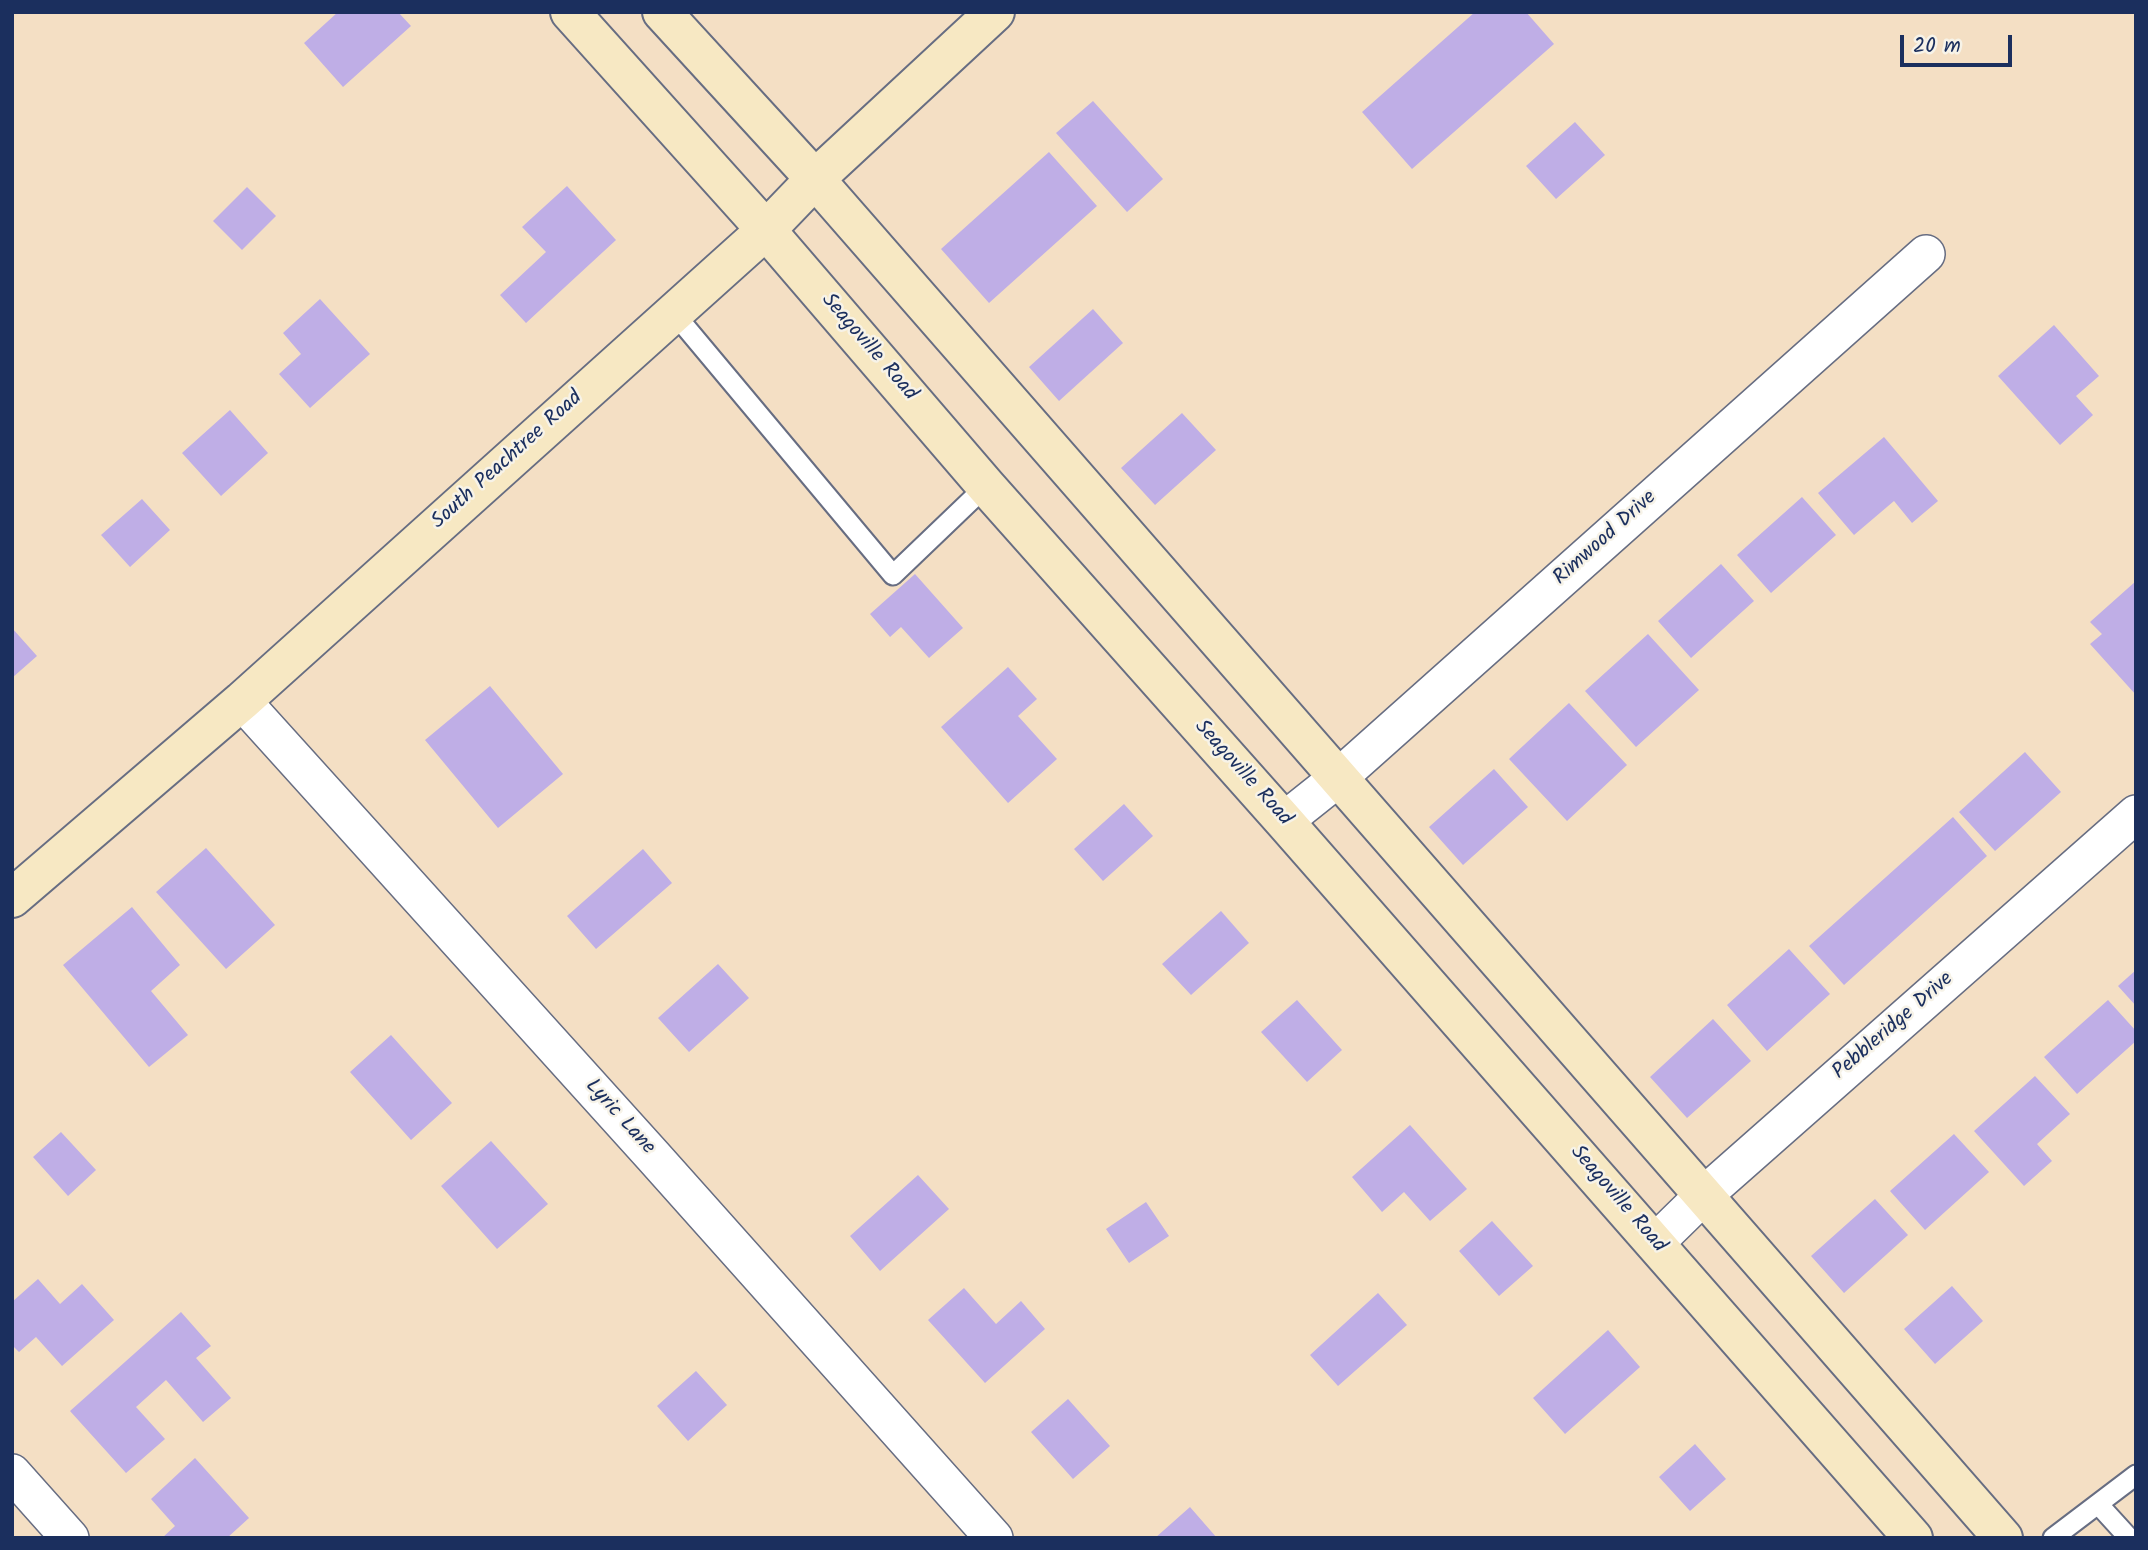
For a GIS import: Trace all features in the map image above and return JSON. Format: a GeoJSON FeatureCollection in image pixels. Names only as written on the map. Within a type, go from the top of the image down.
{"type":"FeatureCollection","features":[{"type":"Feature","properties":{"kind":"main road","name":"Seagoville Road"},"geometry":{"type":"LineString","coordinates":[[570,12],[766,230],[986,486],[1284,821],[1913,1538]]}},
{"type":"Feature","properties":{"kind":"main road"},"geometry":{"type":"LineString","coordinates":[[662,12],[815,179],[2003,1538]]}},
{"type":"Feature","properties":{"kind":"main road","name":"South Peachtree Road"},"geometry":{"type":"LineString","coordinates":[[12,898],[242,701],[766,230],[815,179],[995,12]]}},
{"type":"Feature","properties":{"kind":"street","name":"Rimwood Drive"},"geometry":{"type":"LineString","coordinates":[[1284,821],[1338,778],[1926,254]]}},
{"type":"Feature","properties":{"kind":"street","name":"Lyric Lane"},"geometry":{"type":"LineString","coordinates":[[242,701],[994,1538]]}},
{"type":"Feature","properties":{"kind":"street","name":"Pebbleridge Drive"},"geometry":{"type":"LineString","coordinates":[[1655,1243],[1703,1196],[2136,814]]}},
{"type":"Feature","properties":{"kind":"street"},"geometry":{"type":"LineString","coordinates":[[12,1473],[69,1538]]}},
{"type":"Feature","properties":{"kind":"lane"},"geometry":{"type":"LineString","coordinates":[[673,312],[893,575],[986,486]]}},
{"type":"Feature","properties":{"kind":"lane"},"geometry":{"type":"LineString","coordinates":[[2053,1538],[2136,1475]]}},
{"type":"Feature","properties":{"kind":"lane"},"geometry":{"type":"LineString","coordinates":[[2098,1504],[2129,1538]]}},
{"type":"Feature","properties":{"kind":"building"},"geometry":{"type":"Polygon","coordinates":[[[338,12],[398,12],[411,26],[343,87],[304,43],[338,12]]]}},
{"type":"Feature","properties":{"kind":"building"},"geometry":{"type":"Polygon","coordinates":[[[1475,12],[1526,12],[1554,44],[1412,169],[1362,112],[1475,12]]]}},
{"type":"Feature","properties":{"kind":"building"},"geometry":{"type":"Polygon","coordinates":[[[1093,101],[1163,179],[1127,212],[1056,133],[1093,101]]]}},
{"type":"Feature","properties":{"kind":"building"},"geometry":{"type":"Polygon","coordinates":[[[1575,122],[1605,155],[1556,199],[1526,166],[1575,122]]]}},
{"type":"Feature","properties":{"kind":"building"},"geometry":{"type":"Polygon","coordinates":[[[1049,152],[1097,206],[989,303],[941,249],[1049,152]]]}},
{"type":"Feature","properties":{"kind":"building"},"geometry":{"type":"Polygon","coordinates":[[[567,186],[616,240],[526,323],[500,295],[546,252],[522,227],[567,186]]]}},
{"type":"Feature","properties":{"kind":"building"},"geometry":{"type":"Polygon","coordinates":[[[247,187],[276,216],[242,250],[213,221],[247,187]]]}},
{"type":"Feature","properties":{"kind":"building"},"geometry":{"type":"Polygon","coordinates":[[[320,299],[370,354],[310,408],[279,374],[301,354],[283,333],[320,299]]]}},
{"type":"Feature","properties":{"kind":"building"},"geometry":{"type":"Polygon","coordinates":[[[1093,309],[1123,343],[1059,401],[1029,367],[1093,309]]]}},
{"type":"Feature","properties":{"kind":"building"},"geometry":{"type":"Polygon","coordinates":[[[2054,325],[2099,376],[2076,396],[2093,415],[2060,445],[1998,376],[2054,325]]]}},
{"type":"Feature","properties":{"kind":"building"},"geometry":{"type":"Polygon","coordinates":[[[230,410],[268,453],[221,496],[182,453],[230,410]]]}},
{"type":"Feature","properties":{"kind":"building"},"geometry":{"type":"Polygon","coordinates":[[[1182,413],[1216,450],[1155,505],[1121,468],[1182,413]]]}},
{"type":"Feature","properties":{"kind":"building"},"geometry":{"type":"Polygon","coordinates":[[[1884,437],[1938,501],[1912,523],[1894,501],[1854,535],[1818,493],[1884,437]]]}},
{"type":"Feature","properties":{"kind":"building"},"geometry":{"type":"Polygon","coordinates":[[[1802,497],[1836,535],[1771,593],[1737,555],[1802,497]]]}},
{"type":"Feature","properties":{"kind":"building"},"geometry":{"type":"Polygon","coordinates":[[[142,499],[170,530],[130,567],[101,535],[142,499]]]}},
{"type":"Feature","properties":{"kind":"building"},"geometry":{"type":"Polygon","coordinates":[[[1721,564],[1754,601],[1691,658],[1658,621],[1721,564]]]}},
{"type":"Feature","properties":{"kind":"building"},"geometry":{"type":"Polygon","coordinates":[[[915,574],[963,628],[929,658],[901,627],[890,637],[870,614],[915,574]]]}},
{"type":"Feature","properties":{"kind":"building"},"geometry":{"type":"Polygon","coordinates":[[[2136,581],[2136,695],[2090,644],[2102,634],[2090,622],[2136,581]]]}},
{"type":"Feature","properties":{"kind":"building"},"geometry":{"type":"Polygon","coordinates":[[[12,628],[37,656],[12,678],[12,628]]]}},
{"type":"Feature","properties":{"kind":"building"},"geometry":{"type":"Polygon","coordinates":[[[1648,634],[1699,690],[1636,747],[1585,691],[1648,634]]]}},
{"type":"Feature","properties":{"kind":"building"},"geometry":{"type":"Polygon","coordinates":[[[1008,667],[1037,699],[1018,716],[1057,759],[1008,803],[941,727],[1008,667]]]}},
{"type":"Feature","properties":{"kind":"building"},"geometry":{"type":"Polygon","coordinates":[[[490,686],[563,774],[498,828],[425,740],[490,686]]]}},
{"type":"Feature","properties":{"kind":"building"},"geometry":{"type":"Polygon","coordinates":[[[1569,703],[1627,765],[1567,821],[1509,759],[1569,703]]]}},
{"type":"Feature","properties":{"kind":"building"},"geometry":{"type":"Polygon","coordinates":[[[2025,752],[2061,792],[1995,851],[1959,812],[2025,752]]]}},
{"type":"Feature","properties":{"kind":"building"},"geometry":{"type":"Polygon","coordinates":[[[1494,769],[1528,807],[1463,865],[1429,827],[1494,769]]]}},
{"type":"Feature","properties":{"kind":"building"},"geometry":{"type":"Polygon","coordinates":[[[1124,804],[1153,836],[1103,881],[1074,849],[1124,804]]]}},
{"type":"Feature","properties":{"kind":"building"},"geometry":{"type":"Polygon","coordinates":[[[1953,817],[1987,856],[1844,985],[1809,946],[1953,817]]]}},
{"type":"Feature","properties":{"kind":"building"},"geometry":{"type":"Polygon","coordinates":[[[206,848],[275,925],[226,969],[156,892],[206,848]]]}},
{"type":"Feature","properties":{"kind":"building"},"geometry":{"type":"Polygon","coordinates":[[[643,849],[672,883],[596,949],[567,916],[643,849]]]}},
{"type":"Feature","properties":{"kind":"building"},"geometry":{"type":"Polygon","coordinates":[[[132,907],[180,965],[151,991],[188,1035],[149,1067],[63,965],[132,907]]]}},
{"type":"Feature","properties":{"kind":"building"},"geometry":{"type":"Polygon","coordinates":[[[1221,911],[1249,943],[1191,995],[1162,964],[1221,911]]]}},
{"type":"Feature","properties":{"kind":"building"},"geometry":{"type":"Polygon","coordinates":[[[1789,949],[1830,994],[1767,1051],[1727,1005],[1789,949]]]}},
{"type":"Feature","properties":{"kind":"building"},"geometry":{"type":"Polygon","coordinates":[[[718,964],[749,998],[689,1052],[658,1018],[718,964]]]}},
{"type":"Feature","properties":{"kind":"building"},"geometry":{"type":"Polygon","coordinates":[[[2136,970],[2136,1006],[2118,986],[2136,970]]]}},
{"type":"Feature","properties":{"kind":"building"},"geometry":{"type":"Polygon","coordinates":[[[1297,1000],[1342,1050],[1307,1082],[1261,1032],[1297,1000]]]}},
{"type":"Feature","properties":{"kind":"building"},"geometry":{"type":"Polygon","coordinates":[[[2108,1000],[2136,1031],[2136,1041],[2077,1094],[2044,1057],[2108,1000]]]}},
{"type":"Feature","properties":{"kind":"building"},"geometry":{"type":"Polygon","coordinates":[[[1713,1019],[1751,1061],[1687,1118],[1650,1077],[1713,1019]]]}},
{"type":"Feature","properties":{"kind":"building"},"geometry":{"type":"Polygon","coordinates":[[[391,1035],[452,1103],[411,1140],[350,1072],[391,1035]]]}},
{"type":"Feature","properties":{"kind":"building"},"geometry":{"type":"Polygon","coordinates":[[[2035,1076],[2070,1114],[2037,1144],[2052,1161],[2024,1186],[1974,1131],[2035,1076]]]}},
{"type":"Feature","properties":{"kind":"building"},"geometry":{"type":"Polygon","coordinates":[[[1410,1125],[1467,1189],[1430,1221],[1404,1192],[1382,1212],[1352,1177],[1410,1125]]]}},
{"type":"Feature","properties":{"kind":"building"},"geometry":{"type":"Polygon","coordinates":[[[61,1132],[96,1170],[68,1196],[33,1157],[61,1132]]]}},
{"type":"Feature","properties":{"kind":"building"},"geometry":{"type":"Polygon","coordinates":[[[1954,1134],[1989,1172],[1925,1230],[1890,1191],[1954,1134]]]}},
{"type":"Feature","properties":{"kind":"building"},"geometry":{"type":"Polygon","coordinates":[[[491,1141],[548,1204],[497,1249],[441,1186],[491,1141]]]}},
{"type":"Feature","properties":{"kind":"building"},"geometry":{"type":"Polygon","coordinates":[[[918,1175],[949,1209],[880,1271],[850,1236],[918,1175]]]}},
{"type":"Feature","properties":{"kind":"building"},"geometry":{"type":"Polygon","coordinates":[[[1875,1199],[1908,1235],[1844,1293],[1811,1256],[1875,1199]]]}},
{"type":"Feature","properties":{"kind":"building"},"geometry":{"type":"Polygon","coordinates":[[[1146,1202],[1169,1236],[1129,1263],[1106,1229],[1146,1202]]]}},
{"type":"Feature","properties":{"kind":"building"},"geometry":{"type":"Polygon","coordinates":[[[1492,1221],[1533,1266],[1499,1296],[1459,1251],[1492,1221]]]}},
{"type":"Feature","properties":{"kind":"building"},"geometry":{"type":"Polygon","coordinates":[[[38,1279],[60,1304],[82,1284],[114,1320],[62,1366],[36,1337],[19,1352],[12,1345],[12,1302],[38,1279]]]}},
{"type":"Feature","properties":{"kind":"building"},"geometry":{"type":"Polygon","coordinates":[[[1952,1286],[1983,1321],[1935,1364],[1904,1329],[1952,1286]]]}},
{"type":"Feature","properties":{"kind":"building"},"geometry":{"type":"Polygon","coordinates":[[[964,1288],[996,1324],[1021,1301],[1045,1329],[985,1383],[928,1320],[964,1288]]]}},
{"type":"Feature","properties":{"kind":"building"},"geometry":{"type":"Polygon","coordinates":[[[1378,1293],[1407,1325],[1338,1386],[1310,1355],[1378,1293]]]}},
{"type":"Feature","properties":{"kind":"building"},"geometry":{"type":"Polygon","coordinates":[[[181,1312],[211,1346],[196,1358],[231,1398],[203,1422],[166,1380],[136,1407],[165,1439],[126,1473],[70,1411],[181,1312]]]}},
{"type":"Feature","properties":{"kind":"building"},"geometry":{"type":"Polygon","coordinates":[[[1608,1330],[1640,1367],[1565,1434],[1533,1398],[1608,1330]]]}},
{"type":"Feature","properties":{"kind":"building"},"geometry":{"type":"Polygon","coordinates":[[[696,1371],[727,1405],[688,1441],[657,1406],[696,1371]]]}},
{"type":"Feature","properties":{"kind":"building"},"geometry":{"type":"Polygon","coordinates":[[[1068,1399],[1110,1446],[1073,1479],[1031,1432],[1068,1399]]]}},
{"type":"Feature","properties":{"kind":"building"},"geometry":{"type":"Polygon","coordinates":[[[1695,1444],[1726,1479],[1690,1511],[1659,1477],[1695,1444]]]}},
{"type":"Feature","properties":{"kind":"building"},"geometry":{"type":"Polygon","coordinates":[[[195,1458],[249,1518],[227,1538],[162,1538],[175,1526],[151,1499],[195,1458]]]}},
{"type":"Feature","properties":{"kind":"building"},"geometry":{"type":"Polygon","coordinates":[[[1190,1507],[1217,1538],[1155,1538],[1190,1507]]]}}]}
